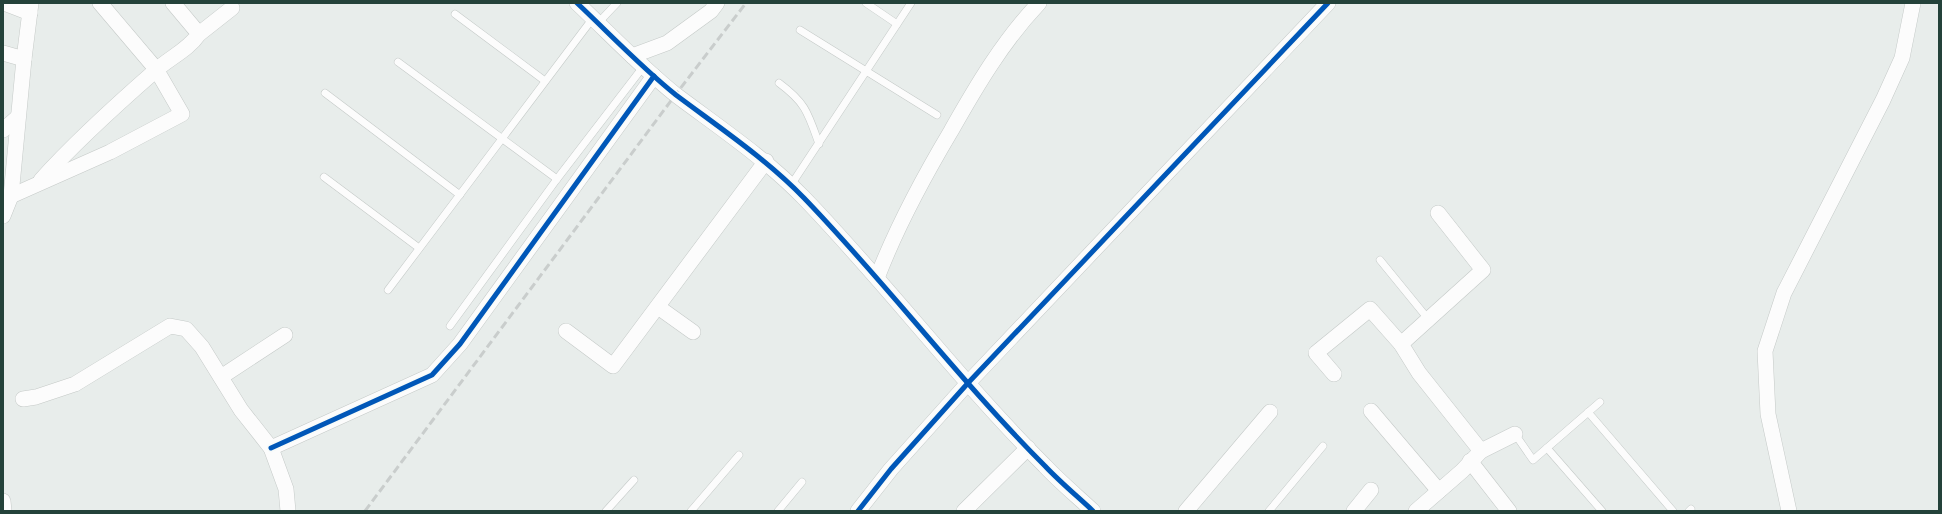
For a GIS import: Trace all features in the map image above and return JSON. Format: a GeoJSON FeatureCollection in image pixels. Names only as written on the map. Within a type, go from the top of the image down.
{"type":"FeatureCollection","features":[{"type":"Feature","properties":{"kind":"street"},"geometry":{"type":"LineString","coordinates":[[4,3],[30,8],[11,196],[4,213]]}},
{"type":"Feature","properties":{"kind":"street"},"geometry":{"type":"LineString","coordinates":[[11,196],[110,152],[182,114],[156,69],[100,3]]}},
{"type":"Feature","properties":{"kind":"street"},"geometry":{"type":"LineString","coordinates":[[173,3],[199,34]]}},
{"type":"Feature","properties":{"kind":"street"},"geometry":{"type":"LineString","coordinates":[[577,3],[649,71],[766,161],[792,185],[877,278],[968,383],[1028,448],[1093,511]]}},
{"type":"Feature","properties":{"kind":"street"},"geometry":{"type":"LineString","coordinates":[[632,56],[667,43],[710,11],[718,3]]}},
{"type":"Feature","properties":{"kind":"street"},"geometry":{"type":"LineString","coordinates":[[877,278],[906,212],[983,74],[1001,48],[1039,3]]}},
{"type":"Feature","properties":{"kind":"street"},"geometry":{"type":"LineString","coordinates":[[858,511],[891,469],[968,383],[1328,3]]}},
{"type":"Feature","properties":{"kind":"street"},"geometry":{"type":"LineString","coordinates":[[1789,511],[1768,414],[1765,351],[1784,293],[1883,100],[1902,58],[1912,3]]}},
{"type":"Feature","properties":{"kind":"street"},"geometry":{"type":"LineString","coordinates":[[37,184],[69,149],[156,69],[194,42],[199,34],[232,8]]}},
{"type":"Feature","properties":{"kind":"street"},"geometry":{"type":"LineString","coordinates":[[3,53],[24,60]]}},
{"type":"Feature","properties":{"kind":"street"},"geometry":{"type":"LineString","coordinates":[[271,448],[432,376],[460,344],[649,71]]}},
{"type":"Feature","properties":{"kind":"street"},"geometry":{"type":"LineString","coordinates":[[3,130],[18,117]]}},
{"type":"Feature","properties":{"kind":"street"},"geometry":{"type":"LineString","coordinates":[[566,331],[613,366],[766,161]]}},
{"type":"Feature","properties":{"kind":"street"},"geometry":{"type":"LineString","coordinates":[[1402,344],[1483,270],[1438,213]]}},
{"type":"Feature","properties":{"kind":"street"},"geometry":{"type":"LineString","coordinates":[[658,307],[693,332]]}},
{"type":"Feature","properties":{"kind":"street"},"geometry":{"type":"LineString","coordinates":[[1334,374],[1316,353],[1370,309],[1402,344],[1419,373],[1476,456],[1509,511]]}},
{"type":"Feature","properties":{"kind":"street"},"geometry":{"type":"LineString","coordinates":[[23,399],[36,397],[75,384],[170,326],[186,330],[202,347],[241,410],[271,448],[286,489],[288,511]]}},
{"type":"Feature","properties":{"kind":"street"},"geometry":{"type":"LineString","coordinates":[[221,377],[285,335]]}},
{"type":"Feature","properties":{"kind":"street"},"geometry":{"type":"LineString","coordinates":[[1371,411],[1438,492]]}},
{"type":"Feature","properties":{"kind":"street"},"geometry":{"type":"LineString","coordinates":[[1186,511],[1270,412]]}},
{"type":"Feature","properties":{"kind":"street"},"geometry":{"type":"LineString","coordinates":[[1416,511],[1462,471],[1476,456],[1515,434]]}},
{"type":"Feature","properties":{"kind":"street"},"geometry":{"type":"LineString","coordinates":[[964,511],[1028,448]]}},
{"type":"Feature","properties":{"kind":"street"},"geometry":{"type":"LineString","coordinates":[[1354,511],[1371,490]]}},
{"type":"Feature","properties":{"kind":"street"},"geometry":{"type":"LineString","coordinates":[[3,501],[4,511]]}},
{"type":"Feature","properties":{"kind":"lane"},"geometry":{"type":"LineString","coordinates":[[388,290],[546,80],[595,20],[617,3]]}},
{"type":"Feature","properties":{"kind":"lane"},"geometry":{"type":"LineString","coordinates":[[866,3],[897,24]]}},
{"type":"Feature","properties":{"kind":"lane"},"geometry":{"type":"LineString","coordinates":[[792,185],[911,3]]}},
{"type":"Feature","properties":{"kind":"lane"},"geometry":{"type":"LineString","coordinates":[[455,14],[546,80]]}},
{"type":"Feature","properties":{"kind":"lane"},"geometry":{"type":"LineString","coordinates":[[800,30],[937,115]]}},
{"type":"Feature","properties":{"kind":"lane"},"geometry":{"type":"LineString","coordinates":[[398,62],[558,179]]}},
{"type":"Feature","properties":{"kind":"lane"},"geometry":{"type":"LineString","coordinates":[[450,326],[558,179],[649,71]]}},
{"type":"Feature","properties":{"kind":"lane"},"geometry":{"type":"LineString","coordinates":[[779,83],[793,94],[808,112],[819,144]]}},
{"type":"Feature","properties":{"kind":"lane"},"geometry":{"type":"LineString","coordinates":[[326,93],[460,195]]}},
{"type":"Feature","properties":{"kind":"lane"},"geometry":{"type":"LineString","coordinates":[[324,177],[419,248]]}},
{"type":"Feature","properties":{"kind":"lane"},"geometry":{"type":"LineString","coordinates":[[1380,260],[1429,320]]}},
{"type":"Feature","properties":{"kind":"lane"},"geometry":{"type":"LineString","coordinates":[[1515,434],[1533,460],[1600,402]]}},
{"type":"Feature","properties":{"kind":"lane"},"geometry":{"type":"LineString","coordinates":[[1588,412],[1673,511]]}},
{"type":"Feature","properties":{"kind":"lane"},"geometry":{"type":"LineString","coordinates":[[1269,511],[1322,446]]}},
{"type":"Feature","properties":{"kind":"lane"},"geometry":{"type":"LineString","coordinates":[[1546,448],[1602,511]]}},
{"type":"Feature","properties":{"kind":"lane"},"geometry":{"type":"LineString","coordinates":[[691,511],[739,455]]}},
{"type":"Feature","properties":{"kind":"lane"},"geometry":{"type":"LineString","coordinates":[[606,511],[634,480]]}},
{"type":"Feature","properties":{"kind":"lane"},"geometry":{"type":"LineString","coordinates":[[778,511],[802,482]]}},
{"type":"Feature","properties":{"kind":"railway"},"geometry":{"type":"LineString","coordinates":[[365,511],[676,94],[746,3]]}},
{"type":"Feature","properties":{"kind":"cycle path"},"geometry":{"type":"LineString","coordinates":[[577,3],[663,84],[758,157],[789,183],[865,264],[953,367],[1014,434],[1057,478],[1093,511]]}},
{"type":"Feature","properties":{"kind":"cycle path"},"geometry":{"type":"LineString","coordinates":[[858,511],[891,469],[968,383],[1328,3]]}},
{"type":"Feature","properties":{"kind":"cycle path"},"geometry":{"type":"LineString","coordinates":[[271,448],[432,375],[460,344],[654,76]]}}]}
